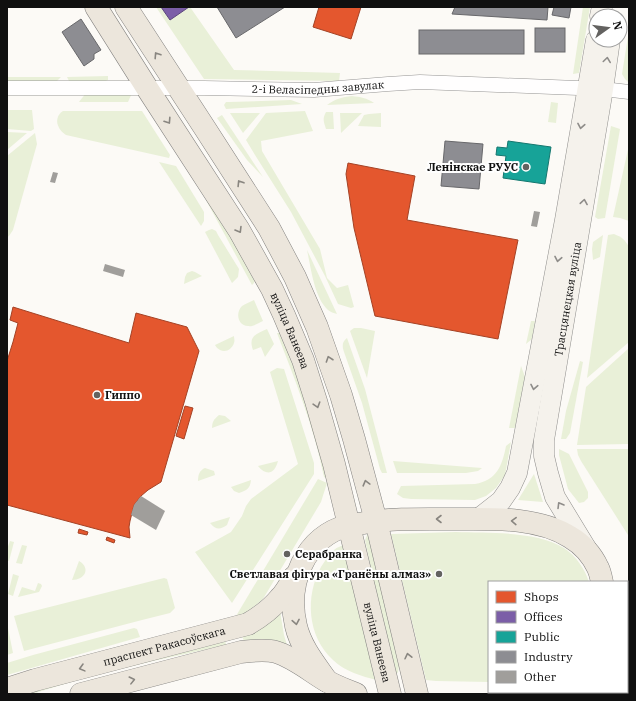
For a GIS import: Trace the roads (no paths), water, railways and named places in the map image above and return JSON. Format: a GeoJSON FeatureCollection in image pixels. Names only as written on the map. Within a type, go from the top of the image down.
{"type":"FeatureCollection","features":[{"type":"Feature","properties":{"kind":"main road","name":"вуліца Ванеева"},"geometry":{"type":"LineString","coordinates":[[96,7],[239,230],[272,288],[303,360],[339,481],[390,694]]}},
{"type":"Feature","properties":{"kind":"main road"},"geometry":{"type":"LineString","coordinates":[[126,7],[269,228],[295,277],[317,327],[342,395],[354,439],[376,521],[417,694]]}},
{"type":"Feature","properties":{"kind":"main road","name":"Трасцянецкая вуліца"},"geometry":{"type":"LineString","coordinates":[[596,48],[596,88]]}},
{"type":"Feature","properties":{"kind":"main road","name":"Трасцянецкая вуліца"},"geometry":{"type":"LineString","coordinates":[[600,570],[555,497],[544,456],[544,440],[573,221],[596,88],[608,48]]}},
{"type":"Feature","properties":{"kind":"main road","name":"Трасцянецкая вуліца"},"geometry":{"type":"LineString","coordinates":[[478,519],[501,501],[510,488],[517,473],[573,221]]}},
{"type":"Feature","properties":{"kind":"main road","name":"праспект Ракасоўскага"},"geometry":{"type":"LineString","coordinates":[[7,689],[35,680],[248,624],[260,617],[281,597],[311,550],[320,540],[336,530],[349,525],[376,521],[424,519],[478,519],[521,521],[539,524],[557,530],[570,537],[600,570]]}},
{"type":"Feature","properties":{"kind":"main road"},"geometry":{"type":"LineString","coordinates":[[299,569],[294,591],[293,608],[296,627],[302,643],[327,681]]}},
{"type":"Feature","properties":{"kind":"main road"},"geometry":{"type":"LineString","coordinates":[[81,694],[241,652],[259,651],[275,652],[289,657],[327,681],[356,694]]}},
{"type":"Feature","properties":{"kind":"street","name":"2-і Веласіпедны завулак"},"geometry":{"type":"LineString","coordinates":[[7,88],[314,90],[420,82],[596,88],[629,92]]}},
{"type":"Feature","properties":{"kind":"place","name":"Ленінскае РУУС"},"geometry":{"type":"Point","coordinates":[526,167]}},
{"type":"Feature","properties":{"kind":"place","name":"Гиппо"},"geometry":{"type":"Point","coordinates":[97,395]}},
{"type":"Feature","properties":{"kind":"place","name":"Серабранка"},"geometry":{"type":"Point","coordinates":[287,554]}},
{"type":"Feature","properties":{"kind":"place","name":"Светлавая фігура «Гранёны алмаз»"},"geometry":{"type":"Point","coordinates":[439,574]}}]}
